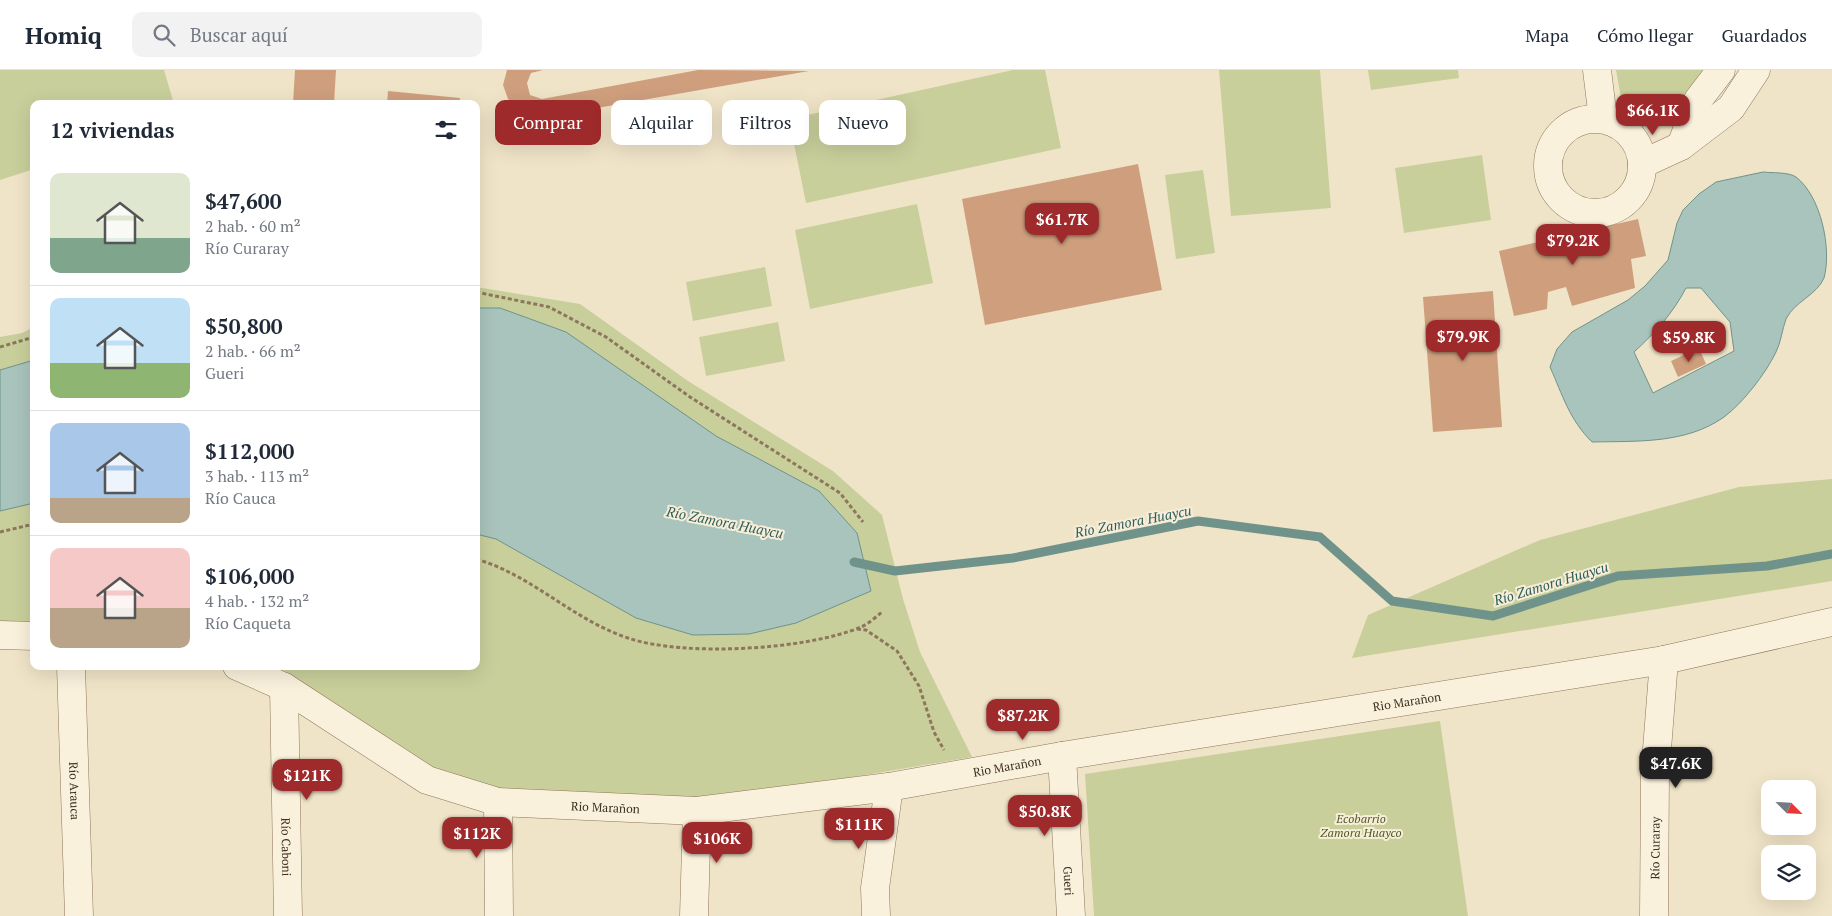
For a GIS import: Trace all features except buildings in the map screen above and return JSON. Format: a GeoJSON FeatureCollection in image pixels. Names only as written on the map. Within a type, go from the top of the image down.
{"type":"FeatureCollection","features":[{"type":"Feature","properties":{"kind":"street"},"geometry":{"type":"LineString","coordinates":[[1597,70],[1603,119]]}},
{"type":"Feature","properties":{"kind":"street"},"geometry":{"type":"LineString","coordinates":[[1682,146],[1698,100],[1721,70]]}},
{"type":"Feature","properties":{"kind":"street"},"geometry":{"type":"LineString","coordinates":[[1642,164],[1682,146],[1731,108],[1756,70]]}},
{"type":"Feature","properties":{"kind":"street"},"geometry":{"type":"LineString","coordinates":[[1587,119],[1603,119],[1618,124],[1631,134],[1639,148],[1642,164],[1640,180],[1632,194],[1613,209],[1606,212],[1590,213],[1576,209],[1563,201],[1553,189],[1548,175],[1548,160],[1552,145],[1561,133],[1573,124],[1587,119]]}},
{"type":"Feature","properties":{"kind":"street","name":"Rio Marañon"},"geometry":{"type":"LineString","coordinates":[[246,670],[284,687],[427,780],[498,802],[697,811],[889,787],[1062,756],[1664,660],[1832,622]]}},
{"type":"Feature","properties":{"kind":"street"},"geometry":{"type":"LineString","coordinates":[[0,635],[30,636]]}},
{"type":"Feature","properties":{"kind":"street","name":"Río Curaray"},"geometry":{"type":"LineString","coordinates":[[1654,916],[1655,775],[1664,660]]}},
{"type":"Feature","properties":{"kind":"street","name":"Río Arauca"},"geometry":{"type":"LineString","coordinates":[[71,670],[79,916]]}},
{"type":"Feature","properties":{"kind":"street","name":"Río Caboni"},"geometry":{"type":"LineString","coordinates":[[284,687],[288,916]]}},
{"type":"Feature","properties":{"kind":"street","name":"Gueri"},"geometry":{"type":"LineString","coordinates":[[1062,756],[1071,916]]}},
{"type":"Feature","properties":{"kind":"street"},"geometry":{"type":"LineString","coordinates":[[876,916],[875,888],[889,787]]}},
{"type":"Feature","properties":{"kind":"street"},"geometry":{"type":"LineString","coordinates":[[498,802],[499,916]]}},
{"type":"Feature","properties":{"kind":"street"},"geometry":{"type":"LineString","coordinates":[[694,916],[697,811]]}},
{"type":"Feature","properties":{"kind":"path"},"geometry":{"type":"LineString","coordinates":[[480,293],[549,307],[606,338],[682,392],[840,493],[863,522]]}},
{"type":"Feature","properties":{"kind":"path"},"geometry":{"type":"LineString","coordinates":[[0,347],[30,338]]}},
{"type":"Feature","properties":{"kind":"path"},"geometry":{"type":"LineString","coordinates":[[0,532],[30,525]]}},
{"type":"Feature","properties":{"kind":"path"},"geometry":{"type":"LineString","coordinates":[[480,560],[506,570],[597,624],[627,638],[669,647],[749,648],[785,645],[828,637],[862,627],[882,612]]}},
{"type":"Feature","properties":{"kind":"path"},"geometry":{"type":"LineString","coordinates":[[855,629],[866,630],[897,652],[919,686],[934,732],[958,774]]}},
{"type":"Feature","properties":{"kind":"green space"},"geometry":{"type":"Polygon","coordinates":[[[0,70],[164,70],[173,100],[30,100],[30,170],[0,180],[0,70]]]}},
{"type":"Feature","properties":{"kind":"green space"},"geometry":{"type":"Polygon","coordinates":[[[1013,70],[1045,70],[1061,148],[806,203],[794,145],[809,145],[809,115],[819,112],[819,145],[906,145],[906,100],[876,100],[1013,70]]]}},
{"type":"Feature","properties":{"kind":"green space"},"geometry":{"type":"Polygon","coordinates":[[[1219,70],[1320,70],[1331,208],[1231,216],[1219,70]]]}},
{"type":"Feature","properties":{"kind":"green space"},"geometry":{"type":"Polygon","coordinates":[[[1368,70],[1458,70],[1459,78],[1371,90],[1368,70]]]}},
{"type":"Feature","properties":{"kind":"green space"},"geometry":{"type":"Polygon","coordinates":[[[1616,70],[1703,70],[1672,121],[1636,128],[1634,122],[1624,114],[1616,70]]]}},
{"type":"Feature","properties":{"kind":"green space"},"geometry":{"type":"Polygon","coordinates":[[[1482,155],[1491,220],[1404,233],[1395,168],[1482,155]]]}},
{"type":"Feature","properties":{"kind":"green space"},"geometry":{"type":"Polygon","coordinates":[[[1203,170],[1215,253],[1176,259],[1165,175],[1203,170]]]}},
{"type":"Feature","properties":{"kind":"green space"},"geometry":{"type":"Polygon","coordinates":[[[917,204],[933,283],[810,309],[795,230],[917,204]]]}},
{"type":"Feature","properties":{"kind":"green space"},"geometry":{"type":"Polygon","coordinates":[[[765,267],[772,306],[693,321],[686,282],[765,267]]]}},
{"type":"Feature","properties":{"kind":"green space"},"geometry":{"type":"Polygon","coordinates":[[[480,288],[580,304],[688,381],[833,471],[882,515],[903,599],[920,652],[972,757],[693,804],[539,807],[431,770],[282,670],[480,670],[480,288]]]}},
{"type":"Feature","properties":{"kind":"green space"},"geometry":{"type":"Polygon","coordinates":[[[778,322],[785,361],[706,376],[699,337],[778,322]]]}},
{"type":"Feature","properties":{"kind":"green space"},"geometry":{"type":"Polygon","coordinates":[[[30,329],[30,627],[0,628],[0,337],[22,333],[30,329]]]}},
{"type":"Feature","properties":{"kind":"green space"},"geometry":{"type":"Polygon","coordinates":[[[1832,479],[1832,581],[1352,658],[1368,615],[1540,540],[1739,487],[1832,479]]]}},
{"type":"Feature","properties":{"kind":"green space","name":"Ecobarrio Zamora Huayco"},"geometry":{"type":"Polygon","coordinates":[[[1440,721],[1468,916],[1094,916],[1085,774],[1440,721]]]}},
{"type":"Feature","properties":{"kind":"water"},"geometry":{"type":"Polygon","coordinates":[[[1763,172],[1785,173],[1796,177],[1812,197],[1822,224],[1827,253],[1824,278],[1816,289],[1790,313],[1786,319],[1778,348],[1772,360],[1746,396],[1724,417],[1709,426],[1678,437],[1644,441],[1592,442],[1572,416],[1550,367],[1557,349],[1572,332],[1628,300],[1645,286],[1668,260],[1677,223],[1683,210],[1699,194],[1716,182],[1763,172]],[[1686,288],[1663,322],[1634,352],[1653,393],[1734,351],[1730,322],[1701,288],[1686,288]]]}},
{"type":"Feature","properties":{"kind":"water"},"geometry":{"type":"Polygon","coordinates":[[[480,308],[500,308],[566,332],[716,436],[819,491],[857,533],[871,591],[796,623],[749,634],[693,635],[636,618],[496,539],[480,535],[480,308]]]}},
{"type":"Feature","properties":{"kind":"water"},"geometry":{"type":"Polygon","coordinates":[[[30,361],[30,504],[0,511],[0,370],[30,361]]]}},
{"type":"Feature","properties":{"kind":"waterway","name":"Río Zamora Huaycu"},"geometry":{"type":"LineString","coordinates":[[854,562],[895,571],[1013,558],[1198,521],[1320,537],[1392,601],[1493,616],[1618,576],[1767,566],[1832,554]]}}]}
